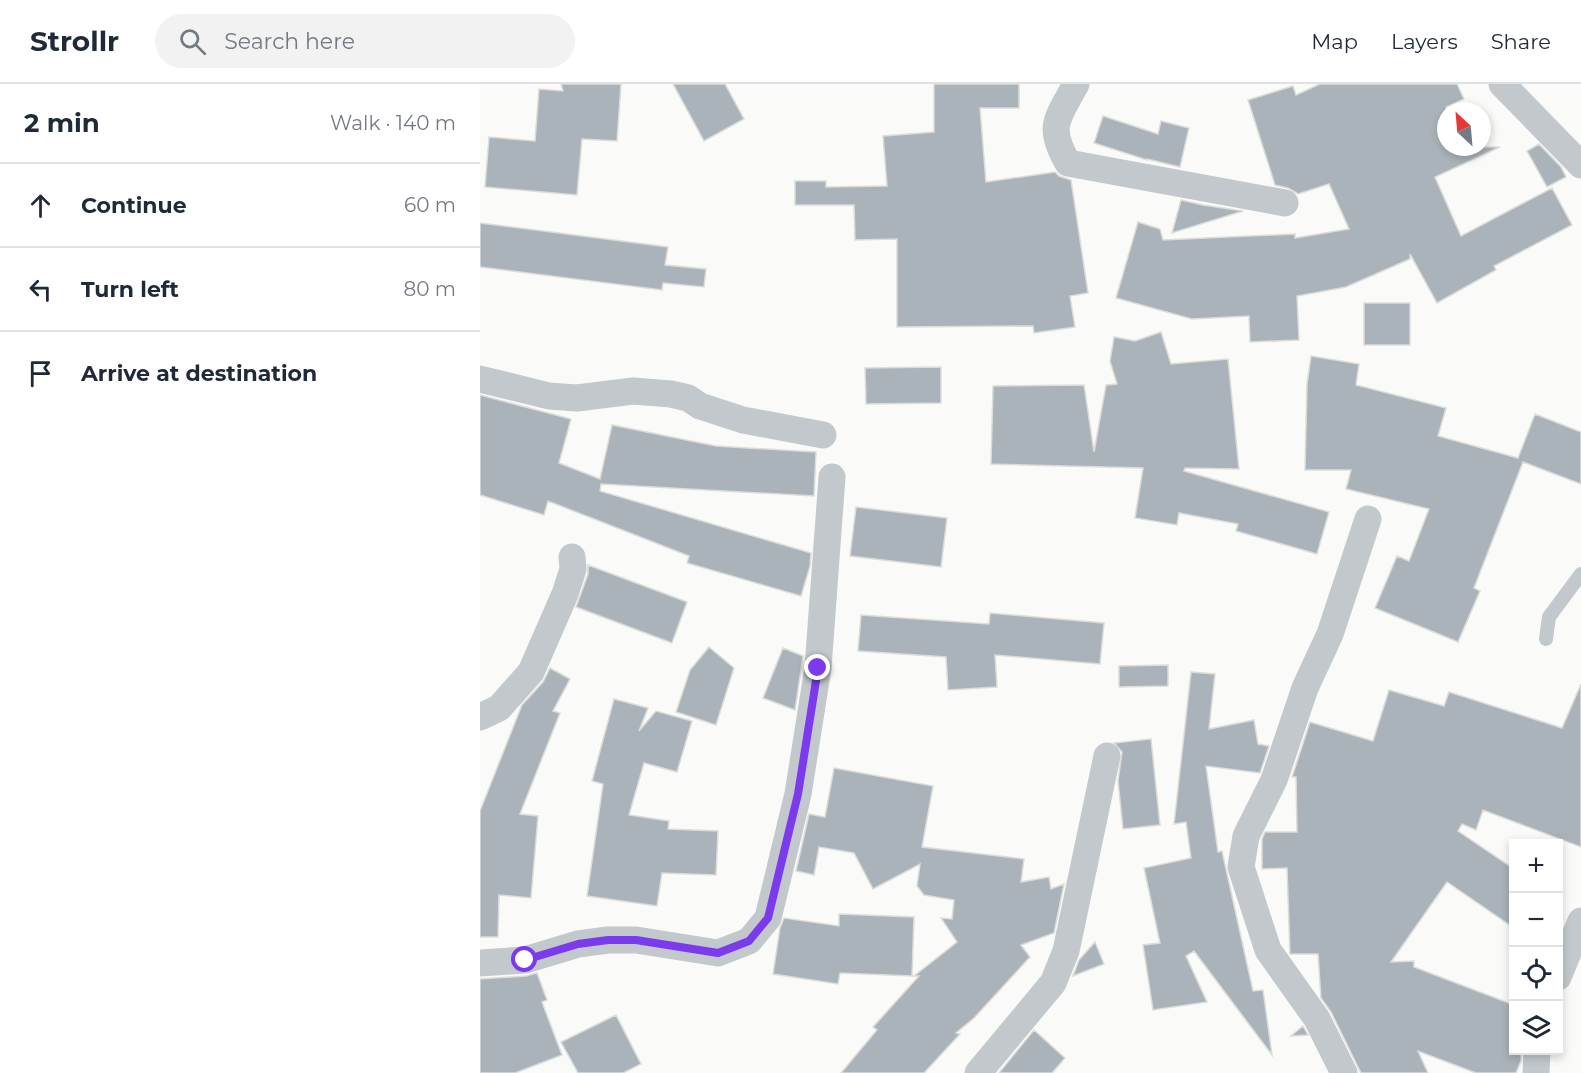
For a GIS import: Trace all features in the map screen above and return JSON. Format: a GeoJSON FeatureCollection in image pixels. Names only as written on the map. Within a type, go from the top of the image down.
{"type":"FeatureCollection","features":[{"type":"Feature","properties":{"kind":"street"},"geometry":{"type":"LineString","coordinates":[[1076,84],[1056,122],[1057,144],[1068,163],[1284,203]]}},
{"type":"Feature","properties":{"kind":"street"},"geometry":{"type":"LineString","coordinates":[[1511,87],[1581,165]]}},
{"type":"Feature","properties":{"kind":"street"},"geometry":{"type":"LineString","coordinates":[[480,378],[549,396],[577,398],[633,391],[671,393],[688,398],[700,406],[743,420],[823,435]]}},
{"type":"Feature","properties":{"kind":"street"},"geometry":{"type":"LineString","coordinates":[[480,963],[525,960],[578,944],[608,940],[636,940],[718,953],[749,941],[768,918],[798,794],[818,668],[832,477]]}},
{"type":"Feature","properties":{"kind":"street"},"geometry":{"type":"LineString","coordinates":[[1344,1073],[1317,1019],[1268,950],[1241,867],[1246,836],[1274,780],[1305,688],[1330,634],[1368,519]]}},
{"type":"Feature","properties":{"kind":"street"},"geometry":{"type":"LineString","coordinates":[[480,717],[499,708],[531,672],[565,594],[573,569],[572,557]]}},
{"type":"Feature","properties":{"kind":"street"},"geometry":{"type":"LineString","coordinates":[[978,1073],[1053,983],[1066,951],[1107,756]]}},
{"type":"Feature","properties":{"kind":"street"},"geometry":{"type":"LineString","coordinates":[[1563,965],[1581,921]]}},
{"type":"Feature","properties":{"kind":"street"},"geometry":{"type":"LineString","coordinates":[[1536,1073],[1537,1055]]}},
{"type":"Feature","properties":{"kind":"lane"},"geometry":{"type":"LineString","coordinates":[[1546,639],[1549,617],[1581,574]]}},
{"type":"Feature","properties":{"kind":"building"},"geometry":{"type":"Polygon","coordinates":[[[561,84],[621,84],[617,141],[582,139],[577,195],[485,187],[489,137],[535,141],[539,89],[563,91],[561,84]]]}},
{"type":"Feature","properties":{"kind":"building"},"geometry":{"type":"Polygon","coordinates":[[[673,84],[725,84],[744,119],[704,141],[673,84]]]}},
{"type":"Feature","properties":{"kind":"building"},"geometry":{"type":"Polygon","coordinates":[[[934,84],[1019,84],[1019,108],[980,108],[986,182],[1055,172],[1071,180],[1088,293],[1070,296],[1075,327],[1034,333],[1033,326],[897,327],[897,239],[855,240],[854,205],[795,205],[795,181],[826,181],[826,187],[887,186],[883,136],[934,132],[934,84]]]}},
{"type":"Feature","properties":{"kind":"building"},"geometry":{"type":"Polygon","coordinates":[[[1320,84],[1457,84],[1464,99],[1457,102],[1437,102],[1437,156],[1480,156],[1435,177],[1461,236],[1552,188],[1572,225],[1494,266],[1496,270],[1437,303],[1410,254],[1410,259],[1346,287],[1297,296],[1299,340],[1250,342],[1249,316],[1192,319],[1116,298],[1138,222],[1160,229],[1163,240],[1295,234],[1295,238],[1349,229],[1329,184],[1298,194],[1288,188],[1275,185],[1248,100],[1293,86],[1296,95],[1320,84]]]}},
{"type":"Feature","properties":{"kind":"building"},"geometry":{"type":"Polygon","coordinates":[[[1103,116],[1158,134],[1161,121],[1189,128],[1180,167],[1147,160],[1094,143],[1103,116]]]}},
{"type":"Feature","properties":{"kind":"building"},"geometry":{"type":"Polygon","coordinates":[[[1539,144],[1561,167],[1566,177],[1547,187],[1527,151],[1539,144]]]}},
{"type":"Feature","properties":{"kind":"building"},"geometry":{"type":"Polygon","coordinates":[[[1181,200],[1203,205],[1243,211],[1172,233],[1181,200]]]}},
{"type":"Feature","properties":{"kind":"building"},"geometry":{"type":"Polygon","coordinates":[[[480,223],[668,247],[665,265],[706,269],[704,287],[663,283],[662,290],[480,267],[480,223]]]}},
{"type":"Feature","properties":{"kind":"building"},"geometry":{"type":"Polygon","coordinates":[[[1364,303],[1410,303],[1410,345],[1364,345],[1364,303]]]}},
{"type":"Feature","properties":{"kind":"building"},"geometry":{"type":"Polygon","coordinates":[[[1161,332],[1171,364],[1228,359],[1239,469],[1185,468],[1184,471],[1329,512],[1317,554],[1236,531],[1238,524],[1179,513],[1177,525],[1135,518],[1143,468],[991,464],[993,386],[1084,385],[1094,452],[1106,385],[1117,384],[1110,361],[1114,337],[1135,341],[1161,332]]]}},
{"type":"Feature","properties":{"kind":"building"},"geometry":{"type":"Polygon","coordinates":[[[1311,356],[1359,364],[1356,385],[1446,408],[1438,436],[1518,458],[1535,414],[1581,432],[1581,484],[1523,462],[1474,588],[1480,591],[1458,642],[1375,608],[1397,556],[1409,561],[1429,509],[1346,489],[1351,470],[1305,470],[1307,384],[1311,356]]]}},
{"type":"Feature","properties":{"kind":"building"},"geometry":{"type":"Polygon","coordinates":[[[941,367],[941,403],[866,404],[865,368],[941,367]]]}},
{"type":"Feature","properties":{"kind":"building"},"geometry":{"type":"Polygon","coordinates":[[[480,395],[571,419],[559,463],[600,479],[612,425],[716,446],[816,452],[814,496],[601,484],[600,491],[811,553],[810,566],[801,596],[687,563],[689,556],[548,501],[544,515],[480,495],[480,395]]]}},
{"type":"Feature","properties":{"kind":"building"},"geometry":{"type":"Polygon","coordinates":[[[856,507],[947,518],[941,567],[850,556],[856,507]]]}},
{"type":"Feature","properties":{"kind":"building"},"geometry":{"type":"Polygon","coordinates":[[[588,565],[687,602],[672,643],[576,607],[588,574],[588,565]]]}},
{"type":"Feature","properties":{"kind":"building"},"geometry":{"type":"Polygon","coordinates":[[[990,613],[1104,623],[1100,664],[995,655],[997,687],[948,690],[946,657],[858,651],[861,615],[989,624],[990,613]]]}},
{"type":"Feature","properties":{"kind":"building"},"geometry":{"type":"Polygon","coordinates":[[[709,647],[734,668],[716,725],[676,712],[690,670],[709,647]]]}},
{"type":"Feature","properties":{"kind":"building"},"geometry":{"type":"Polygon","coordinates":[[[783,648],[803,656],[795,710],[763,698],[783,648]]]}},
{"type":"Feature","properties":{"kind":"building"},"geometry":{"type":"Polygon","coordinates":[[[1168,665],[1168,686],[1119,687],[1119,666],[1168,665]]]}},
{"type":"Feature","properties":{"kind":"building"},"geometry":{"type":"Polygon","coordinates":[[[550,668],[570,679],[553,711],[560,713],[520,814],[538,816],[531,898],[499,895],[498,937],[480,937],[480,811],[522,705],[543,682],[550,668]]]}},
{"type":"Feature","properties":{"kind":"building"},"geometry":{"type":"Polygon","coordinates":[[[1191,672],[1215,674],[1209,729],[1254,720],[1258,744],[1269,746],[1260,773],[1206,766],[1218,852],[1222,851],[1253,991],[1263,990],[1272,1055],[1194,951],[1186,956],[1207,1002],[1153,1010],[1143,945],[1160,943],[1144,868],[1191,858],[1186,822],[1174,824],[1191,672]]]}},
{"type":"Feature","properties":{"kind":"building"},"geometry":{"type":"Polygon","coordinates":[[[1581,684],[1581,847],[1483,810],[1476,830],[1462,824],[1458,831],[1509,866],[1509,925],[1447,882],[1391,962],[1414,961],[1414,967],[1509,1003],[1509,1055],[1521,1055],[1516,1073],[1476,1073],[1418,1051],[1428,1073],[1361,1073],[1331,1012],[1321,998],[1318,954],[1290,954],[1287,868],[1262,869],[1262,839],[1265,832],[1297,832],[1296,777],[1292,777],[1310,722],[1373,741],[1389,690],[1444,706],[1449,692],[1562,728],[1581,684]]]}},
{"type":"Feature","properties":{"kind":"building"},"geometry":{"type":"Polygon","coordinates":[[[614,699],[648,708],[639,731],[656,711],[692,721],[677,772],[644,763],[629,815],[669,821],[668,829],[718,831],[716,875],[662,873],[657,906],[587,896],[603,784],[592,781],[614,699]]]}},
{"type":"Feature","properties":{"kind":"building"},"geometry":{"type":"Polygon","coordinates":[[[1151,739],[1160,825],[1123,829],[1118,781],[1122,752],[1114,743],[1151,739]]]}},
{"type":"Feature","properties":{"kind":"building"},"geometry":{"type":"Polygon","coordinates":[[[834,768],[933,786],[922,847],[1024,859],[1021,882],[1049,877],[1051,889],[1064,884],[1054,933],[1021,945],[1030,957],[974,1018],[956,1033],[960,1034],[924,1073],[841,1073],[877,1030],[873,1027],[919,976],[914,976],[957,942],[941,918],[952,919],[954,900],[924,895],[917,886],[920,864],[873,889],[854,853],[819,847],[814,875],[796,871],[809,814],[825,817],[834,768]]]}},
{"type":"Feature","properties":{"kind":"building"},"geometry":{"type":"Polygon","coordinates":[[[839,914],[914,917],[912,976],[840,973],[838,984],[773,974],[780,928],[784,918],[839,926],[839,914]]]}},
{"type":"Feature","properties":{"kind":"building"},"geometry":{"type":"Polygon","coordinates":[[[1095,942],[1104,964],[1073,976],[1079,960],[1095,942]]]}},
{"type":"Feature","properties":{"kind":"building"},"geometry":{"type":"Polygon","coordinates":[[[537,973],[547,1000],[542,1002],[562,1055],[515,1073],[480,1073],[480,979],[526,976],[537,973]]]}},
{"type":"Feature","properties":{"kind":"building"},"geometry":{"type":"Polygon","coordinates":[[[616,1015],[641,1064],[623,1073],[578,1073],[561,1042],[616,1015]]]}},
{"type":"Feature","properties":{"kind":"building"},"geometry":{"type":"Polygon","coordinates":[[[1303,1026],[1308,1035],[1291,1036],[1303,1026]]]}},
{"type":"Feature","properties":{"kind":"building"},"geometry":{"type":"Polygon","coordinates":[[[1034,1030],[1065,1058],[1052,1073],[999,1073],[1034,1030]]]}},
{"type":"Feature","properties":{"kind":"route"},"geometry":{"type":"LineString","coordinates":[[525,960],[578,944],[608,940],[636,940],[718,953],[749,941],[768,918],[798,794],[818,668]]}}]}
